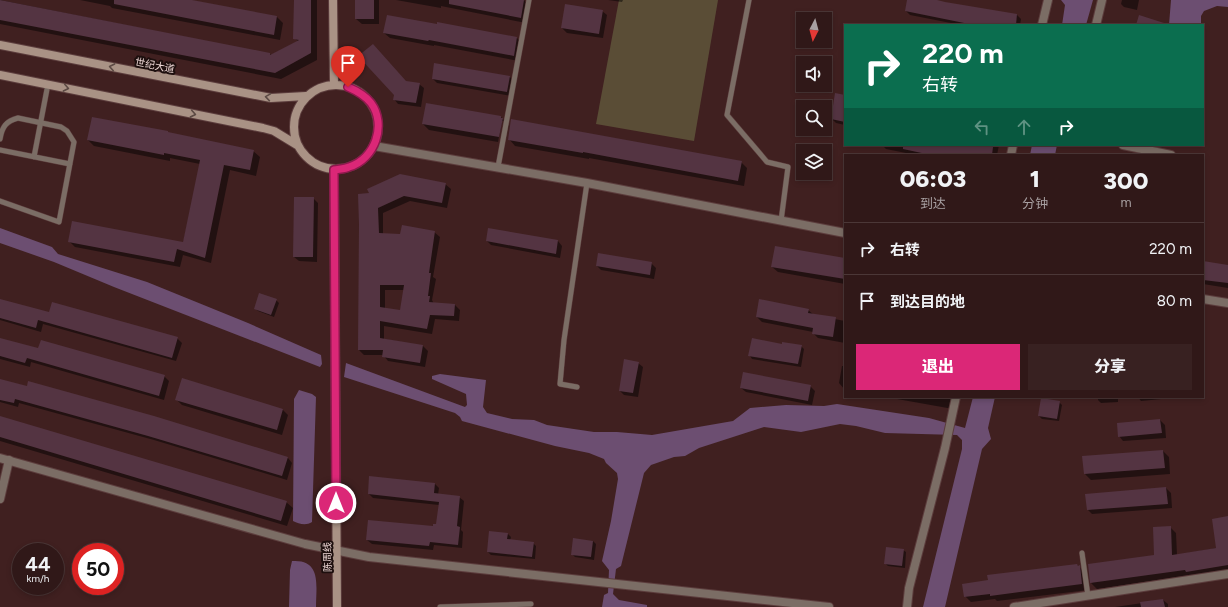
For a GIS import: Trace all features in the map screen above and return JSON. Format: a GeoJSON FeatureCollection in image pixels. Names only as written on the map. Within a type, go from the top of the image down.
{"type":"FeatureCollection","features":[{"type":"Feature","properties":{"kind":"main road"},"geometry":{"type":"LineString","coordinates":[[333,0],[334,85]]}},
{"type":"Feature","properties":{"kind":"main road","name":"世纪大道"},"geometry":{"type":"LineString","coordinates":[[0,45],[271,98],[306,96]]}},
{"type":"Feature","properties":{"kind":"main road"},"geometry":{"type":"LineString","coordinates":[[0,75],[264,128],[274,131],[297,145]]}},
{"type":"Feature","properties":{"kind":"main road"},"geometry":{"type":"LineString","coordinates":[[334,85],[348,87],[362,93],[371,104],[377,118],[378,132],[374,146],[364,159],[350,167],[334,170],[319,166],[306,158],[297,145],[293,128],[296,110],[306,96],[319,88],[334,85]]}},
{"type":"Feature","properties":{"kind":"main road","name":"陈周线"},"geometry":{"type":"LineString","coordinates":[[334,170],[338,607]]}},
{"type":"Feature","properties":{"kind":"street"},"geometry":{"type":"LineString","coordinates":[[1042,24],[1048,0]]}},
{"type":"Feature","properties":{"kind":"street"},"geometry":{"type":"LineString","coordinates":[[1096,24],[1102,0]]}},
{"type":"Feature","properties":{"kind":"street"},"geometry":{"type":"LineString","coordinates":[[374,146],[587,183],[844,234]]}},
{"type":"Feature","properties":{"kind":"street"},"geometry":{"type":"LineString","coordinates":[[1128,146],[1166,154]]}},
{"type":"Feature","properties":{"kind":"street"},"geometry":{"type":"LineString","coordinates":[[1204,299],[1228,303]]}},
{"type":"Feature","properties":{"kind":"street"},"geometry":{"type":"LineString","coordinates":[[907,607],[909,588],[945,448],[956,398]]}},
{"type":"Feature","properties":{"kind":"street"},"geometry":{"type":"LineString","coordinates":[[0,458],[305,544],[369,557],[829,607]]}},
{"type":"Feature","properties":{"kind":"street"},"geometry":{"type":"LineString","coordinates":[[0,499],[9,460]]}},
{"type":"Feature","properties":{"kind":"street"},"geometry":{"type":"LineString","coordinates":[[1014,607],[1228,574]]}},
{"type":"Feature","properties":{"kind":"lane"},"geometry":{"type":"LineString","coordinates":[[498,167],[530,0]]}},
{"type":"Feature","properties":{"kind":"lane"},"geometry":{"type":"LineString","coordinates":[[749,0],[727,115],[767,162],[788,167],[781,221]]}},
{"type":"Feature","properties":{"kind":"lane"},"geometry":{"type":"LineString","coordinates":[[34,157],[48,84]]}},
{"type":"Feature","properties":{"kind":"lane"},"geometry":{"type":"LineString","coordinates":[[0,139],[5,124],[18,118],[61,127],[67,131],[74,142],[59,222],[0,201]]}},
{"type":"Feature","properties":{"kind":"lane"},"geometry":{"type":"LineString","coordinates":[[0,150],[70,164]]}},
{"type":"Feature","properties":{"kind":"lane"},"geometry":{"type":"LineString","coordinates":[[577,387],[560,384],[564,340],[587,183]]}},
{"type":"Feature","properties":{"kind":"lane"},"geometry":{"type":"LineString","coordinates":[[1082,553],[1088,596]]}},
{"type":"Feature","properties":{"kind":"lane"},"geometry":{"type":"LineString","coordinates":[[440,607],[530,604]]}},
{"type":"Feature","properties":{"kind":"shaded area"},"geometry":{"type":"Polygon","coordinates":[[[619,0],[718,0],[694,141],[596,124],[619,0]]]}},
{"type":"Feature","properties":{"kind":"shaded area"},"geometry":{"type":"Polygon","coordinates":[[[1061,0],[1093,0],[1086,24],[1062,24],[1065,5],[1061,0]]]}},
{"type":"Feature","properties":{"kind":"shaded area"},"geometry":{"type":"Polygon","coordinates":[[[1171,0],[1228,0],[1228,7],[1217,6],[1204,11],[1201,16],[1201,24],[1169,24],[1171,0]]]}},
{"type":"Feature","properties":{"kind":"shaded area"},"geometry":{"type":"Polygon","coordinates":[[[1032,146],[1057,146],[1055,154],[1030,154],[1032,146]]]}},
{"type":"Feature","properties":{"kind":"shaded area"},"geometry":{"type":"Polygon","coordinates":[[[0,228],[52,247],[58,254],[147,282],[248,323],[321,355],[322,364],[320,367],[114,287],[54,262],[0,243],[0,228]]]}},
{"type":"Feature","properties":{"kind":"shaded area"},"geometry":{"type":"Polygon","coordinates":[[[346,363],[465,407],[467,405],[466,394],[432,379],[432,376],[440,374],[486,380],[483,407],[487,413],[512,419],[534,420],[547,425],[594,432],[652,435],[733,421],[750,408],[786,405],[824,406],[837,404],[929,418],[965,428],[973,398],[995,398],[988,428],[991,439],[982,449],[945,607],[923,607],[962,449],[962,440],[957,435],[885,433],[840,424],[801,432],[764,427],[699,448],[685,456],[674,457],[651,465],[644,473],[621,566],[616,569],[613,594],[619,600],[647,605],[647,607],[602,607],[604,595],[608,593],[609,570],[602,561],[618,479],[617,473],[606,463],[604,459],[589,453],[555,446],[462,421],[455,413],[344,377],[346,363]]]}},
{"type":"Feature","properties":{"kind":"shaded area"},"geometry":{"type":"Polygon","coordinates":[[[299,390],[312,394],[316,397],[312,522],[305,524],[300,524],[293,521],[294,399],[299,390]]]}},
{"type":"Feature","properties":{"kind":"shaded area"},"geometry":{"type":"Polygon","coordinates":[[[292,561],[308,564],[313,569],[316,583],[316,607],[289,607],[290,570],[292,561]]]}},
{"type":"Feature","properties":{"kind":"building"},"geometry":{"type":"Polygon","coordinates":[[[0,0],[270,53],[270,55],[299,40],[293,39],[294,0],[311,0],[311,53],[275,73],[0,20],[0,0]]]}},
{"type":"Feature","properties":{"kind":"building"},"geometry":{"type":"Polygon","coordinates":[[[114,0],[192,0],[277,16],[274,35],[114,4],[114,0]]]}},
{"type":"Feature","properties":{"kind":"building"},"geometry":{"type":"Polygon","coordinates":[[[355,0],[374,0],[374,19],[355,19],[355,0]]]}},
{"type":"Feature","properties":{"kind":"building"},"geometry":{"type":"Polygon","coordinates":[[[449,0],[524,0],[521,18],[449,4],[449,0]]]}},
{"type":"Feature","properties":{"kind":"building"},"geometry":{"type":"Polygon","coordinates":[[[907,0],[937,0],[1017,14],[1016,24],[969,24],[905,11],[907,0]]]}},
{"type":"Feature","properties":{"kind":"building"},"geometry":{"type":"Polygon","coordinates":[[[565,4],[603,10],[599,34],[561,28],[565,4]]]}},
{"type":"Feature","properties":{"kind":"building"},"geometry":{"type":"Polygon","coordinates":[[[387,15],[437,24],[437,22],[517,37],[514,56],[383,33],[387,15]]]}},
{"type":"Feature","properties":{"kind":"building"},"geometry":{"type":"Polygon","coordinates":[[[1139,15],[1164,23],[1164,24],[1136,24],[1139,15]]]}},
{"type":"Feature","properties":{"kind":"building"},"geometry":{"type":"Polygon","coordinates":[[[373,44],[406,81],[420,83],[416,103],[393,100],[394,95],[358,56],[373,44]]]}},
{"type":"Feature","properties":{"kind":"building"},"geometry":{"type":"Polygon","coordinates":[[[434,63],[510,76],[507,92],[432,79],[434,63]]]}},
{"type":"Feature","properties":{"kind":"building"},"geometry":{"type":"Polygon","coordinates":[[[835,93],[844,95],[844,122],[832,119],[835,93]]]}},
{"type":"Feature","properties":{"kind":"building"},"geometry":{"type":"Polygon","coordinates":[[[426,103],[501,116],[501,118],[503,118],[499,137],[422,124],[426,103]]]}},
{"type":"Feature","properties":{"kind":"building"},"geometry":{"type":"Polygon","coordinates":[[[92,117],[168,131],[254,150],[250,170],[224,165],[205,258],[177,249],[174,262],[68,242],[72,221],[183,242],[200,160],[164,153],[164,155],[87,140],[92,117]]]}},
{"type":"Feature","properties":{"kind":"building"},"geometry":{"type":"Polygon","coordinates":[[[511,119],[742,161],[738,181],[583,152],[508,140],[511,119]]]}},
{"type":"Feature","properties":{"kind":"building"},"geometry":{"type":"Polygon","coordinates":[[[903,146],[993,147],[992,154],[926,154],[903,149],[903,146]]]}},
{"type":"Feature","properties":{"kind":"building"},"geometry":{"type":"Polygon","coordinates":[[[400,174],[446,183],[442,203],[404,196],[378,208],[379,233],[400,234],[402,225],[435,231],[429,273],[431,273],[428,296],[430,296],[429,302],[455,304],[454,316],[430,315],[427,329],[380,321],[380,338],[423,345],[420,363],[382,357],[383,350],[358,350],[358,194],[369,193],[367,189],[400,174]],[[380,285],[380,307],[400,310],[404,285],[380,285]]]}},
{"type":"Feature","properties":{"kind":"building"},"geometry":{"type":"Polygon","coordinates":[[[294,197],[314,197],[313,257],[293,257],[294,197]]]}},
{"type":"Feature","properties":{"kind":"building"},"geometry":{"type":"Polygon","coordinates":[[[488,228],[558,240],[556,254],[486,241],[488,228]]]}},
{"type":"Feature","properties":{"kind":"building"},"geometry":{"type":"Polygon","coordinates":[[[775,246],[844,258],[844,279],[771,267],[775,246]]]}},
{"type":"Feature","properties":{"kind":"building"},"geometry":{"type":"Polygon","coordinates":[[[598,253],[652,262],[650,275],[596,266],[598,253]]]}},
{"type":"Feature","properties":{"kind":"building"},"geometry":{"type":"Polygon","coordinates":[[[1204,261],[1228,265],[1228,283],[1204,280],[1204,261]]]}},
{"type":"Feature","properties":{"kind":"building"},"geometry":{"type":"Polygon","coordinates":[[[259,293],[277,299],[271,315],[254,309],[259,293]]]}},
{"type":"Feature","properties":{"kind":"building"},"geometry":{"type":"Polygon","coordinates":[[[0,299],[49,312],[52,302],[178,337],[172,358],[38,320],[36,328],[0,318],[0,299]]]}},
{"type":"Feature","properties":{"kind":"building"},"geometry":{"type":"Polygon","coordinates":[[[759,299],[809,309],[808,313],[836,317],[833,337],[812,334],[813,328],[756,317],[759,299]]]}},
{"type":"Feature","properties":{"kind":"building"},"geometry":{"type":"Polygon","coordinates":[[[0,338],[38,348],[41,340],[165,375],[159,396],[27,358],[25,363],[0,356],[0,338]]]}},
{"type":"Feature","properties":{"kind":"building"},"geometry":{"type":"Polygon","coordinates":[[[752,338],[782,344],[782,342],[802,345],[798,364],[748,356],[752,338]]]}},
{"type":"Feature","properties":{"kind":"building"},"geometry":{"type":"Polygon","coordinates":[[[624,359],[639,362],[633,393],[619,391],[624,359]]]}},
{"type":"Feature","properties":{"kind":"building"},"geometry":{"type":"Polygon","coordinates":[[[743,372],[811,385],[808,401],[740,388],[743,372]]]}},
{"type":"Feature","properties":{"kind":"building"},"geometry":{"type":"Polygon","coordinates":[[[182,378],[283,409],[277,430],[175,400],[182,378]]]}},
{"type":"Feature","properties":{"kind":"building"},"geometry":{"type":"Polygon","coordinates":[[[0,379],[27,386],[28,381],[154,416],[288,457],[282,476],[148,436],[15,399],[14,403],[0,400],[0,379]]]}},
{"type":"Feature","properties":{"kind":"building"},"geometry":{"type":"Polygon","coordinates":[[[1041,398],[1060,401],[1057,419],[1038,416],[1041,398]]]}},
{"type":"Feature","properties":{"kind":"building"},"geometry":{"type":"Polygon","coordinates":[[[0,416],[287,501],[281,521],[0,437],[0,416]]]}},
{"type":"Feature","properties":{"kind":"building"},"geometry":{"type":"Polygon","coordinates":[[[1160,419],[1162,433],[1118,437],[1117,423],[1160,419]]]}},
{"type":"Feature","properties":{"kind":"building"},"geometry":{"type":"Polygon","coordinates":[[[1163,450],[1165,468],[1084,474],[1082,456],[1163,450]]]}},
{"type":"Feature","properties":{"kind":"building"},"geometry":{"type":"Polygon","coordinates":[[[369,476],[435,483],[434,493],[460,496],[457,526],[460,527],[458,545],[430,542],[429,546],[366,540],[368,520],[433,526],[433,524],[436,524],[439,502],[368,494],[369,476]]]}},
{"type":"Feature","properties":{"kind":"building"},"geometry":{"type":"Polygon","coordinates":[[[1166,487],[1168,504],[1087,510],[1085,494],[1166,487]]]}},
{"type":"Feature","properties":{"kind":"building"},"geometry":{"type":"Polygon","coordinates":[[[1228,516],[1228,565],[1186,572],[1185,570],[1090,583],[1088,564],[1154,555],[1153,527],[1171,526],[1172,555],[1216,548],[1212,519],[1228,516]]]}},
{"type":"Feature","properties":{"kind":"building"},"geometry":{"type":"Polygon","coordinates":[[[489,531],[508,533],[507,539],[534,542],[532,557],[487,552],[489,531]]]}},
{"type":"Feature","properties":{"kind":"building"},"geometry":{"type":"Polygon","coordinates":[[[573,538],[593,541],[591,557],[571,555],[573,538]]]}},
{"type":"Feature","properties":{"kind":"building"},"geometry":{"type":"Polygon","coordinates":[[[886,547],[904,549],[902,566],[884,564],[886,547]]]}},
{"type":"Feature","properties":{"kind":"building"},"geometry":{"type":"Polygon","coordinates":[[[1077,564],[1078,566],[1080,565],[1082,584],[990,596],[990,594],[964,597],[962,584],[988,580],[987,575],[1077,564]]]}},
{"type":"Feature","properties":{"kind":"building"},"geometry":{"type":"Polygon","coordinates":[[[1163,599],[1165,607],[1141,607],[1140,602],[1163,599]]]}},
{"type":"Feature","properties":{"kind":"route"},"geometry":{"type":"LineString","coordinates":[[336,503],[334,170],[350,167],[364,159],[374,146],[378,132],[377,118],[371,104],[362,93],[348,87]]}}]}
